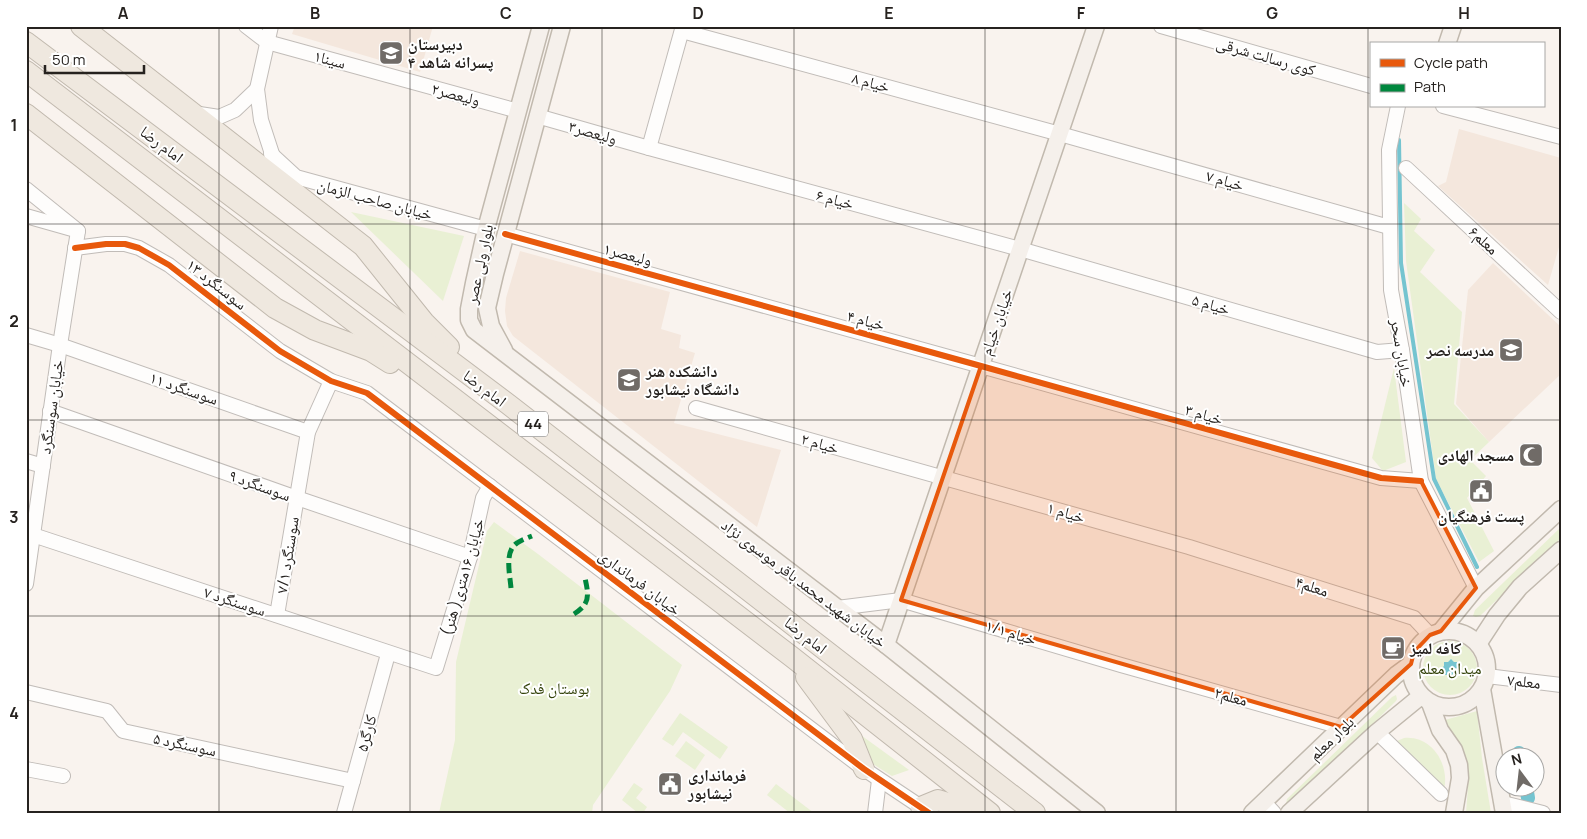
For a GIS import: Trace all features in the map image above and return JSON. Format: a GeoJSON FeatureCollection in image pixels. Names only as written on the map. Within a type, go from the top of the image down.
{"type":"FeatureCollection","features":[{"type":"Feature","properties":{"kind":"highway"},"geometry":{"type":"LineString","coordinates":[[81,26],[363,246],[424,322],[508,404]]}},
{"type":"Feature","properties":{"kind":"highway","name":"امام رضا"},"geometry":{"type":"LineString","coordinates":[[26,42],[508,404],[1035,813]]}},
{"type":"Feature","properties":{"kind":"highway","name":"امام رضا"},"geometry":{"type":"LineString","coordinates":[[26,71],[792,656],[990,813]]}},
{"type":"Feature","properties":{"kind":"highway"},"geometry":{"type":"LineString","coordinates":[[26,114],[275,308],[315,330],[370,351],[492,427]]}},
{"type":"Feature","properties":{"kind":"highway"},"geometry":{"type":"LineString","coordinates":[[792,656],[852,739],[871,775]]}},
{"type":"Feature","properties":{"kind":"highway"},"geometry":{"type":"LineString","coordinates":[[925,810],[938,800],[951,804],[962,813]]}},
{"type":"Feature","properties":{"kind":"main road","name":"بلوار ولی عصر"},"geometry":{"type":"LineString","coordinates":[[508,356],[474,330],[470,320],[469,309],[486,229],[542,26]]}},
{"type":"Feature","properties":{"kind":"main road","name":"بلوار ولی عصر"},"geometry":{"type":"LineString","coordinates":[[508,356],[491,326],[487,308],[505,234],[562,26]]}},
{"type":"Feature","properties":{"kind":"main road","name":"خیابان خیام"},"geometry":{"type":"LineString","coordinates":[[886,645],[1096,26]]}},
{"type":"Feature","properties":{"kind":"main road"},"geometry":{"type":"LineString","coordinates":[[1449,42],[1453,26]]}},
{"type":"Feature","properties":{"kind":"main road"},"geometry":{"type":"LineString","coordinates":[[486,229],[505,234]]}},
{"type":"Feature","properties":{"kind":"main road","name":"خیابان شهید محمد باقر موسوی نژاد"},"geometry":{"type":"LineString","coordinates":[[508,356],[886,645],[1097,813]]}},
{"type":"Feature","properties":{"kind":"main road"},"geometry":{"type":"LineString","coordinates":[[1454,813],[1460,778],[1459,765],[1454,750],[1440,730],[1425,699],[1414,686],[1410,675],[1410,664],[1414,652],[1420,643],[1435,633],[1476,588],[1561,509]]}},
{"type":"Feature","properties":{"kind":"main road"},"geometry":{"type":"LineString","coordinates":[[1478,644],[1497,615],[1515,594],[1561,550]]}},
{"type":"Feature","properties":{"kind":"main road"},"geometry":{"type":"LineString","coordinates":[[1435,633],[1451,630],[1462,632],[1478,644],[1486,659],[1484,683],[1504,808]]}},
{"type":"Feature","properties":{"kind":"main road","name":"بلوار معلم"},"geometry":{"type":"LineString","coordinates":[[1264,809],[1341,727],[1410,664]]}},
{"type":"Feature","properties":{"kind":"main road"},"geometry":{"type":"LineString","coordinates":[[1425,699],[1449,708],[1458,706],[1468,703],[1484,683]]}},
{"type":"Feature","properties":{"kind":"main road","name":"بلوار معلم"},"geometry":{"type":"LineString","coordinates":[[1289,813],[1377,732],[1425,699]]}},
{"type":"Feature","properties":{"kind":"street"},"geometry":{"type":"LineString","coordinates":[[246,26],[267,42]]}},
{"type":"Feature","properties":{"kind":"street"},"geometry":{"type":"LineString","coordinates":[[271,26],[258,89],[261,120],[271,154],[286,186]]}},
{"type":"Feature","properties":{"kind":"street","name":"کوی رسالت شرقی"},"geometry":{"type":"LineString","coordinates":[[1162,26],[1370,86]]}},
{"type":"Feature","properties":{"kind":"street"},"geometry":{"type":"LineString","coordinates":[[649,148],[682,29]]}},
{"type":"Feature","properties":{"kind":"street","name":"خیام ۸"},"geometry":{"type":"LineString","coordinates":[[682,29],[1060,134]]}},
{"type":"Feature","properties":{"kind":"street","name":"سینا۱"},"geometry":{"type":"LineString","coordinates":[[267,42],[393,77]]}},
{"type":"Feature","properties":{"kind":"street","name":"ولیعصر۲"},"geometry":{"type":"LineString","coordinates":[[393,77],[518,111]]}},
{"type":"Feature","properties":{"kind":"street"},"geometry":{"type":"LineString","coordinates":[[191,113],[219,117],[235,110],[258,89]]}},
{"type":"Feature","properties":{"kind":"street","name":"خیابان سحر"},"geometry":{"type":"LineString","coordinates":[[1398,108],[1388,150],[1391,290],[1402,350],[1421,481],[1476,588]]}},
{"type":"Feature","properties":{"kind":"street"},"geometry":{"type":"LineString","coordinates":[[1451,108],[1561,137]]}},
{"type":"Feature","properties":{"kind":"street","name":"ولیعصر۳"},"geometry":{"type":"LineString","coordinates":[[537,116],[649,148]]}},
{"type":"Feature","properties":{"kind":"street","name":"خیام ۷"},"geometry":{"type":"LineString","coordinates":[[1060,134],[1389,227]]}},
{"type":"Feature","properties":{"kind":"street","name":"خیام ۶"},"geometry":{"type":"LineString","coordinates":[[649,148],[1020,249]]}},
{"type":"Feature","properties":{"kind":"street","name":"خیابان صاحب الزمان"},"geometry":{"type":"LineString","coordinates":[[271,154],[296,177],[486,229]]}},
{"type":"Feature","properties":{"kind":"street","name":"معلم۶"},"geometry":{"type":"LineString","coordinates":[[1406,168],[1561,312]]}},
{"type":"Feature","properties":{"kind":"street"},"geometry":{"type":"LineString","coordinates":[[26,189],[78,230]]}},
{"type":"Feature","properties":{"kind":"street"},"geometry":{"type":"LineString","coordinates":[[26,216],[78,230]]}},
{"type":"Feature","properties":{"kind":"street","name":"خیابان سوسنگرد"},"geometry":{"type":"LineString","coordinates":[[26,582],[78,230]]}},
{"type":"Feature","properties":{"kind":"street","name":"ولیعصر۱"},"geometry":{"type":"LineString","coordinates":[[505,234],[744,300]]}},
{"type":"Feature","properties":{"kind":"street","name":"سوسنگرد ۱۳"},"geometry":{"type":"LineString","coordinates":[[75,248],[106,244],[125,244],[139,248],[169,265],[280,351],[331,381]]}},
{"type":"Feature","properties":{"kind":"street","name":"خیام ۵"},"geometry":{"type":"LineString","coordinates":[[1020,249],[1377,352],[1402,350]]}},
{"type":"Feature","properties":{"kind":"street","name":"خیام ۴"},"geometry":{"type":"LineString","coordinates":[[744,300],[981,366]]}},
{"type":"Feature","properties":{"kind":"street","name":"سوسنگرد ۱۱"},"geometry":{"type":"LineString","coordinates":[[26,335],[60,345],[308,432]]}},
{"type":"Feature","properties":{"kind":"street","name":"خیام ۳"},"geometry":{"type":"LineString","coordinates":[[981,366],[1381,478],[1421,481]]}},
{"type":"Feature","properties":{"kind":"street","name":"سوسنگرد ۷/۱"},"geometry":{"type":"LineString","coordinates":[[277,615],[308,432],[331,381]]}},
{"type":"Feature","properties":{"kind":"street","name":"خیابان فرمانداری"},"geometry":{"type":"LineString","coordinates":[[331,381],[367,393],[871,775],[925,810]]}},
{"type":"Feature","properties":{"kind":"street","name":"خیام ۲"},"geometry":{"type":"LineString","coordinates":[[696,408],[943,478]]}},
{"type":"Feature","properties":{"kind":"street","name":"سوسنگرد ۹"},"geometry":{"type":"LineString","coordinates":[[50,411],[470,557]]}},
{"type":"Feature","properties":{"kind":"street"},"geometry":{"type":"LineString","coordinates":[[26,461],[43,466]]}},
{"type":"Feature","properties":{"kind":"street","name":"خیام ۱"},"geometry":{"type":"LineString","coordinates":[[943,478],[1189,546]]}},
{"type":"Feature","properties":{"kind":"street","name":"خیابان ۱۶متری( هنر)"},"geometry":{"type":"LineString","coordinates":[[436,668],[470,557],[483,498],[490,486]]}},
{"type":"Feature","properties":{"kind":"street","name":"سوسنگرد ۷"},"geometry":{"type":"LineString","coordinates":[[33,535],[277,615],[388,654],[436,668]]}},
{"type":"Feature","properties":{"kind":"street","name":"معلم۴"},"geometry":{"type":"LineString","coordinates":[[1189,546],[1414,618],[1435,633]]}},
{"type":"Feature","properties":{"kind":"street"},"geometry":{"type":"LineString","coordinates":[[837,608],[901,600]]}},
{"type":"Feature","properties":{"kind":"street","name":"خیام ۱/۱"},"geometry":{"type":"LineString","coordinates":[[901,600],[1122,665]]}},
{"type":"Feature","properties":{"kind":"street","name":"کارگر۵"},"geometry":{"type":"LineString","coordinates":[[344,813],[388,654]]}},
{"type":"Feature","properties":{"kind":"street","name":"معلم۲"},"geometry":{"type":"LineString","coordinates":[[1122,665],[1341,727]]}},
{"type":"Feature","properties":{"kind":"street","name":"معلم۷"},"geometry":{"type":"LineString","coordinates":[[1484,683],[1561,685]]}},
{"type":"Feature","properties":{"kind":"street","name":"سوسنگرد ۵"},"geometry":{"type":"LineString","coordinates":[[26,692],[107,711],[123,731],[353,781]]}},
{"type":"Feature","properties":{"kind":"street"},"geometry":{"type":"LineString","coordinates":[[1377,732],[1441,794]]}},
{"type":"Feature","properties":{"kind":"street"},"geometry":{"type":"LineString","coordinates":[[26,769],[63,776]]}},
{"type":"Feature","properties":{"kind":"street"},"geometry":{"type":"LineString","coordinates":[[871,775],[875,813]]}},
{"type":"Feature","properties":{"kind":"street"},"geometry":{"type":"LineString","coordinates":[[1504,808],[1543,813]]}},
{"type":"Feature","properties":{"kind":"highlighted area"},"geometry":{"type":"Polygon","coordinates":[[[981,366],[1381,478],[1421,481],[1476,588],[1441,631],[1430,635],[1414,652],[1411,664],[1341,727],[901,600],[981,366]]]}},
{"type":"Feature","properties":{"kind":"shaded area","name":"دبیرستان پسرانه شاهد ۴"},"geometry":{"type":"Polygon","coordinates":[[[295,26],[433,26],[420,72],[292,34],[295,26]]]}},
{"type":"Feature","properties":{"kind":"shaded area"},"geometry":{"type":"Polygon","coordinates":[[[1459,129],[1561,158],[1561,240],[1548,285],[1438,186],[1446,182],[1459,129]]]}},
{"type":"Feature","properties":{"kind":"shaded area","name":"دانشکده هنر دانشگاه نیشابور"},"geometry":{"type":"Polygon","coordinates":[[[520,251],[670,292],[661,329],[681,335],[679,348],[695,353],[674,423],[781,450],[757,527],[513,336],[507,326],[506,298],[520,251]]]}},
{"type":"Feature","properties":{"kind":"shaded area","name":"مدرسه نصر"},"geometry":{"type":"Polygon","coordinates":[[[1493,263],[1561,327],[1561,374],[1489,442],[1456,404],[1468,290],[1493,263]]]}},
{"type":"Feature","properties":{"kind":"green space"},"geometry":{"type":"Polygon","coordinates":[[[1404,203],[1421,219],[1414,231],[1435,250],[1420,272],[1462,312],[1454,404],[1489,442],[1470,460],[1486,476],[1467,498],[1494,551],[1479,562],[1436,479],[1406,261],[1404,203]]]}},
{"type":"Feature","properties":{"kind":"green space"},"geometry":{"type":"Polygon","coordinates":[[[351,212],[464,236],[443,301],[351,212]]]}},
{"type":"Feature","properties":{"kind":"green space"},"geometry":{"type":"Polygon","coordinates":[[[1394,368],[1406,462],[1383,471],[1372,458],[1394,368]]]}},
{"type":"Feature","properties":{"kind":"green space","name":"بوستان فدک"},"geometry":{"type":"Polygon","coordinates":[[[494,522],[682,665],[670,691],[593,805],[592,813],[439,813],[455,740],[456,662],[487,531],[494,522]]]}},
{"type":"Feature","properties":{"kind":"green space"},"geometry":{"type":"Polygon","coordinates":[[[1561,527],[1561,538],[1480,616],[1473,616],[1475,610],[1561,527]]]}},
{"type":"Feature","properties":{"kind":"green space","name":"میدان معلم"},"geometry":{"type":"Polygon","coordinates":[[[1450,641],[1460,643],[1469,649],[1475,658],[1477,668],[1475,678],[1469,687],[1460,693],[1450,695],[1440,693],[1431,687],[1425,678],[1423,668],[1425,658],[1431,649],[1440,643],[1450,641]]]}},
{"type":"Feature","properties":{"kind":"green space"},"geometry":{"type":"Polygon","coordinates":[[[1396,695],[1396,701],[1293,802],[1288,805],[1286,804],[1287,799],[1396,695]]]}},
{"type":"Feature","properties":{"kind":"green space"},"geometry":{"type":"Polygon","coordinates":[[[1477,711],[1491,813],[1466,813],[1469,773],[1458,744],[1445,720],[1477,711]]]}},
{"type":"Feature","properties":{"kind":"green space"},"geometry":{"type":"Polygon","coordinates":[[[680,713],[728,747],[720,759],[683,732],[673,746],[662,739],[680,713]]]}},
{"type":"Feature","properties":{"kind":"green space"},"geometry":{"type":"Polygon","coordinates":[[[858,733],[909,770],[892,776],[873,764],[858,733]]]}},
{"type":"Feature","properties":{"kind":"green space"},"geometry":{"type":"Polygon","coordinates":[[[1404,738],[1414,738],[1423,741],[1437,754],[1444,771],[1444,790],[1397,741],[1404,738]]]}},
{"type":"Feature","properties":{"kind":"green space"},"geometry":{"type":"Polygon","coordinates":[[[686,741],[705,755],[695,770],[675,756],[686,741]]]}},
{"type":"Feature","properties":{"kind":"green space"},"geometry":{"type":"Polygon","coordinates":[[[634,783],[643,789],[636,798],[647,807],[643,813],[638,813],[622,800],[634,783]]]}},
{"type":"Feature","properties":{"kind":"green space"},"geometry":{"type":"Polygon","coordinates":[[[776,784],[814,813],[790,813],[767,795],[776,784]]]}},
{"type":"Feature","properties":{"kind":"water"},"geometry":{"type":"Polygon","coordinates":[[[1451,659],[1457,662],[1459,668],[1457,674],[1453,674],[1450,677],[1444,675],[1444,671],[1441,669],[1444,666],[1444,662],[1448,662],[1451,659]]]}},
{"type":"Feature","properties":{"kind":"waterway"},"geometry":{"type":"LineString","coordinates":[[1399,140],[1401,263],[1434,479],[1477,567]]}},
{"type":"Feature","properties":{"kind":"marked path"},"geometry":{"type":"LineString","coordinates":[[511,588],[510,552],[517,543],[532,536]]}},
{"type":"Feature","properties":{"kind":"marked path"},"geometry":{"type":"LineString","coordinates":[[574,614],[586,603],[587,590],[585,578]]}},
{"type":"Feature","properties":{"kind":"cycle path"},"geometry":{"type":"LineString","coordinates":[[505,234],[1381,478],[1421,481]]}},
{"type":"Feature","properties":{"kind":"cycle path"},"geometry":{"type":"LineString","coordinates":[[75,248],[106,244],[125,244],[139,248],[169,265],[280,351],[331,381],[367,393],[864,769],[929,813]]}},
{"type":"Feature","properties":{"kind":"place","name":"دبیرستان پسرانه شاهد ۴"},"geometry":{"type":"Point","coordinates":[391,53]}},
{"type":"Feature","properties":{"kind":"place","name":"مدرسه نصر"},"geometry":{"type":"Point","coordinates":[1511,350]}},
{"type":"Feature","properties":{"kind":"place","name":"دانشکده هنر دانشگاه نیشابور"},"geometry":{"type":"Point","coordinates":[629,380]}},
{"type":"Feature","properties":{"kind":"place","name":"مسجد الهادی"},"geometry":{"type":"Point","coordinates":[1531,455]}},
{"type":"Feature","properties":{"kind":"place","name":"پست فرهنگیان"},"geometry":{"type":"Point","coordinates":[1481,491]}},
{"type":"Feature","properties":{"kind":"place","name":"کافه لمیز"},"geometry":{"type":"Point","coordinates":[1393,648]}},
{"type":"Feature","properties":{"kind":"place","name":"فرمانداری نیشابور"},"geometry":{"type":"Point","coordinates":[670,784]}}]}
